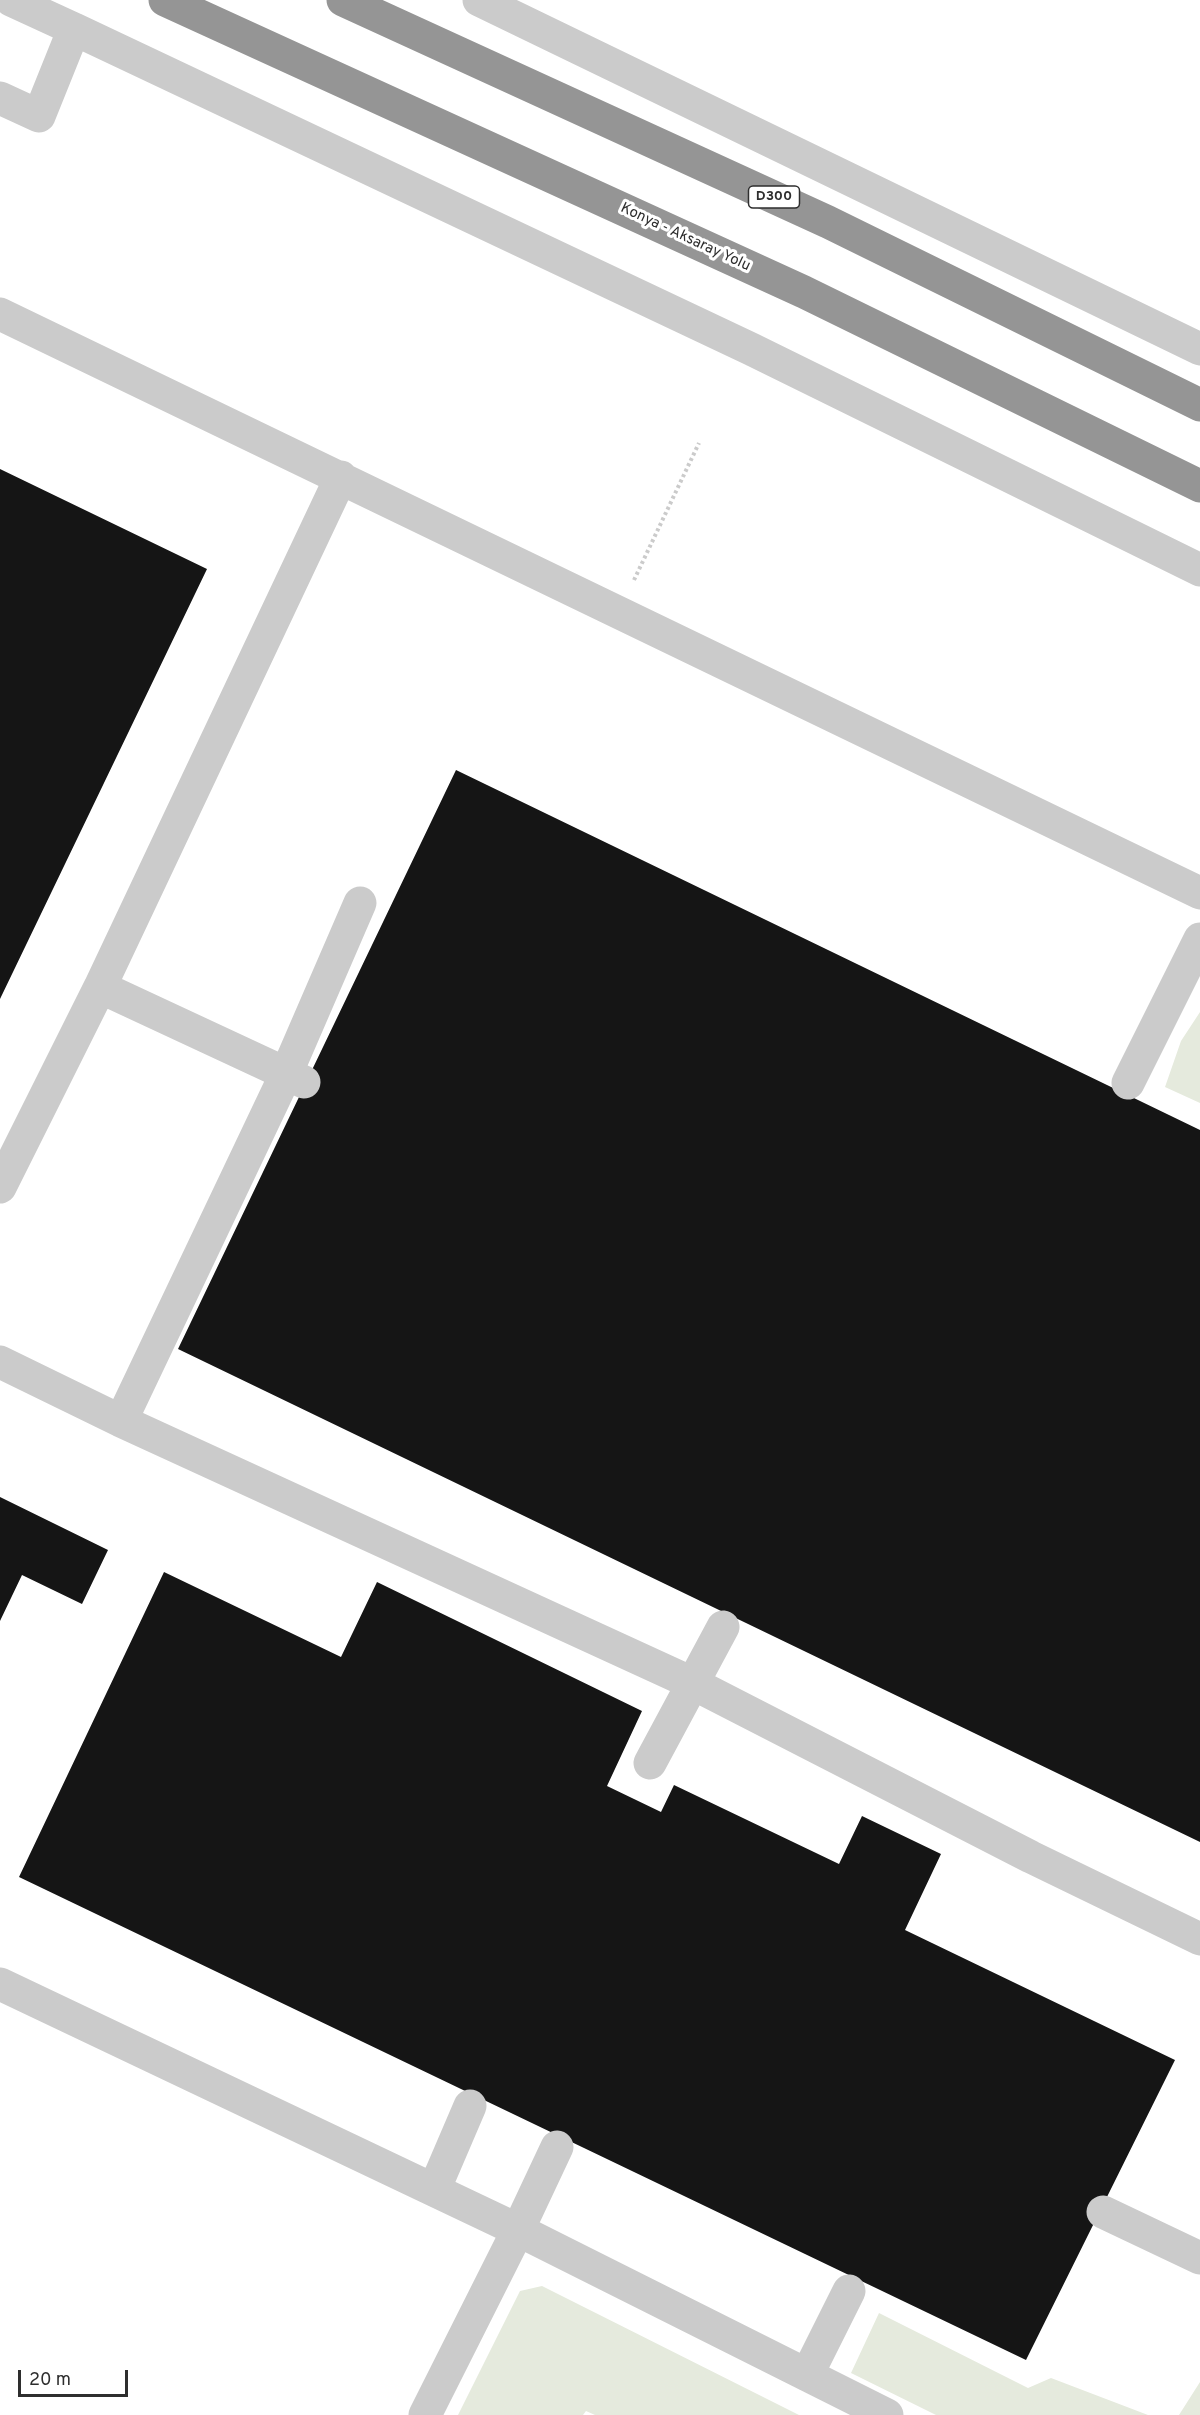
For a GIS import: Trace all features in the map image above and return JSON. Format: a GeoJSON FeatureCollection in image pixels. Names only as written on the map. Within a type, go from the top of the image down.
{"type":"FeatureCollection","features":[{"type":"Feature","properties":{"kind":"highway","name":"Konya - Aksaray Yolu"},"geometry":{"type":"LineString","coordinates":[[165,0],[804,292],[1200,486]]}},
{"type":"Feature","properties":{"kind":"highway","name":"D300"},"geometry":{"type":"LineString","coordinates":[[343,0],[828,222],[1200,405]]}},
{"type":"Feature","properties":{"kind":"street"},"geometry":{"type":"LineString","coordinates":[[10,0],[751,349],[1200,570]]}},
{"type":"Feature","properties":{"kind":"street"},"geometry":{"type":"LineString","coordinates":[[479,0],[1200,349]]}},
{"type":"Feature","properties":{"kind":"street"},"geometry":{"type":"LineString","coordinates":[[0,98],[39,116],[74,29]]}},
{"type":"Feature","properties":{"kind":"street"},"geometry":{"type":"LineString","coordinates":[[0,314],[1200,893]]}},
{"type":"Feature","properties":{"kind":"street"},"geometry":{"type":"LineString","coordinates":[[0,1187],[100,987],[341,477]]}},
{"type":"Feature","properties":{"kind":"street"},"geometry":{"type":"LineString","coordinates":[[122,1421],[295,1078],[360,903]]}},
{"type":"Feature","properties":{"kind":"street"},"geometry":{"type":"LineString","coordinates":[[1128,1083],[1200,939]]}},
{"type":"Feature","properties":{"kind":"street"},"geometry":{"type":"LineString","coordinates":[[100,987],[295,1078]]}},
{"type":"Feature","properties":{"kind":"street"},"geometry":{"type":"LineString","coordinates":[[0,1362],[122,1421],[692,1683],[1031,1857],[1200,1939]]}},
{"type":"Feature","properties":{"kind":"street"},"geometry":{"type":"LineString","coordinates":[[650,1763],[723,1627]]}},
{"type":"Feature","properties":{"kind":"street"},"geometry":{"type":"LineString","coordinates":[[0,1984],[518,2230],[887,2415]]}},
{"type":"Feature","properties":{"kind":"street"},"geometry":{"type":"LineString","coordinates":[[434,2190],[470,2106]]}},
{"type":"Feature","properties":{"kind":"street"},"geometry":{"type":"LineString","coordinates":[[425,2415],[557,2147]]}},
{"type":"Feature","properties":{"kind":"street"},"geometry":{"type":"LineString","coordinates":[[1103,2212],[1200,2258]]}},
{"type":"Feature","properties":{"kind":"street"},"geometry":{"type":"LineString","coordinates":[[807,2375],[849,2291]]}},
{"type":"Feature","properties":{"kind":"path"},"geometry":{"type":"LineString","coordinates":[[618,614],[699,443]]}},
{"type":"Feature","properties":{"kind":"shaded area"},"geometry":{"type":"Polygon","coordinates":[[[1200,1012],[1200,1103],[1165,1087],[1181,1041],[1200,1012]]]}},
{"type":"Feature","properties":{"kind":"shaded area"},"geometry":{"type":"Polygon","coordinates":[[[542,2286],[799,2415],[595,2415],[586,2411],[583,2415],[458,2415],[520,2291],[542,2286]]]}},
{"type":"Feature","properties":{"kind":"shaded area"},"geometry":{"type":"Polygon","coordinates":[[[879,2313],[1028,2388],[1051,2378],[1148,2415],[936,2415],[851,2373],[879,2313]]]}},
{"type":"Feature","properties":{"kind":"shaded area"},"geometry":{"type":"Polygon","coordinates":[[[1200,2382],[1200,2415],[1179,2415],[1200,2382]]]}},
{"type":"Feature","properties":{"kind":"building"},"geometry":{"type":"Polygon","coordinates":[[[0,469],[207,569],[0,999],[0,469]]]}},
{"type":"Feature","properties":{"kind":"building"},"geometry":{"type":"Polygon","coordinates":[[[456,770],[1200,1130],[1200,1842],[178,1349],[456,770]]]}},
{"type":"Feature","properties":{"kind":"building"},"geometry":{"type":"Polygon","coordinates":[[[0,1497],[108,1550],[82,1604],[22,1575],[0,1621],[0,1497]]]}},
{"type":"Feature","properties":{"kind":"building"},"geometry":{"type":"Polygon","coordinates":[[[164,1572],[341,1657],[377,1582],[642,1711],[607,1786],[661,1812],[674,1785],[839,1864],[862,1816],[941,1854],[905,1930],[1175,2060],[1026,2360],[19,1877],[164,1572]]]}}]}
